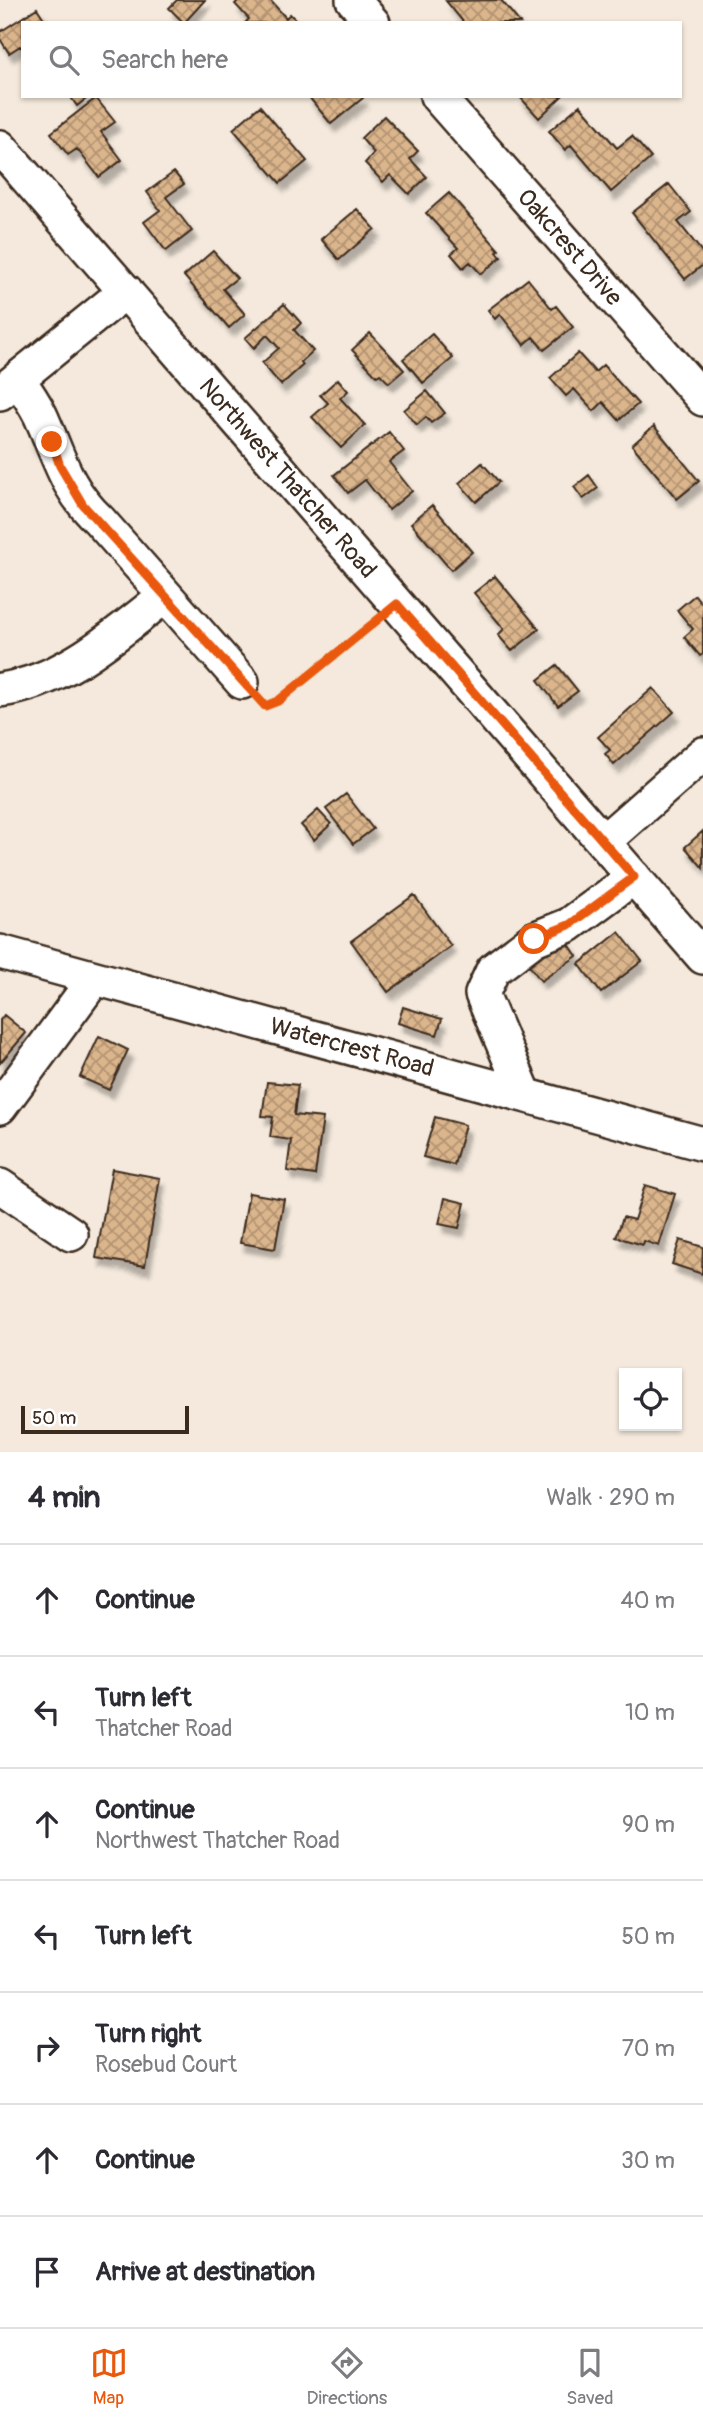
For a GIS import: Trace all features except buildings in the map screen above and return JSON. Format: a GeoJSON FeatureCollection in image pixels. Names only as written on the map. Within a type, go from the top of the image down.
{"type":"FeatureCollection","features":[{"type":"Feature","properties":{"kind":"street"},"geometry":{"type":"LineString","coordinates":[[353,0],[371,21]]}},
{"type":"Feature","properties":{"kind":"street","name":"Oakcrest Drive"},"geometry":{"type":"LineString","coordinates":[[439,98],[703,398]]}},
{"type":"Feature","properties":{"kind":"street","name":"Northwest Thatcher Road"},"geometry":{"type":"LineString","coordinates":[[0,148],[703,957]]}},
{"type":"Feature","properties":{"kind":"street"},"geometry":{"type":"LineString","coordinates":[[125,291],[9,386],[43,420],[60,466],[83,505],[242,682]]}},
{"type":"Feature","properties":{"kind":"street"},"geometry":{"type":"LineString","coordinates":[[0,690],[48,676],[95,650],[165,596]]}},
{"type":"Feature","properties":{"kind":"street"},"geometry":{"type":"LineString","coordinates":[[603,842],[703,754]]}},
{"type":"Feature","properties":{"kind":"street"},"geometry":{"type":"LineString","coordinates":[[525,1095],[482,994],[493,970],[534,939],[569,925],[634,877]]}},
{"type":"Feature","properties":{"kind":"street","name":"Watercrest Road"},"geometry":{"type":"LineString","coordinates":[[3,958],[95,978],[703,1144]]}},
{"type":"Feature","properties":{"kind":"street"},"geometry":{"type":"LineString","coordinates":[[0,1107],[95,978]]}},
{"type":"Feature","properties":{"kind":"street"},"geometry":{"type":"LineString","coordinates":[[0,1186],[71,1234]]}},
{"type":"Feature","properties":{"kind":"path"},"geometry":{"type":"LineString","coordinates":[[242,682],[265,706],[271,705],[397,604]]}},
{"type":"Feature","properties":{"kind":"route"},"geometry":{"type":"LineString","coordinates":[[52,442],[60,466],[83,505],[265,706],[278,701],[397,604],[634,877],[569,925],[534,939]]}}]}
